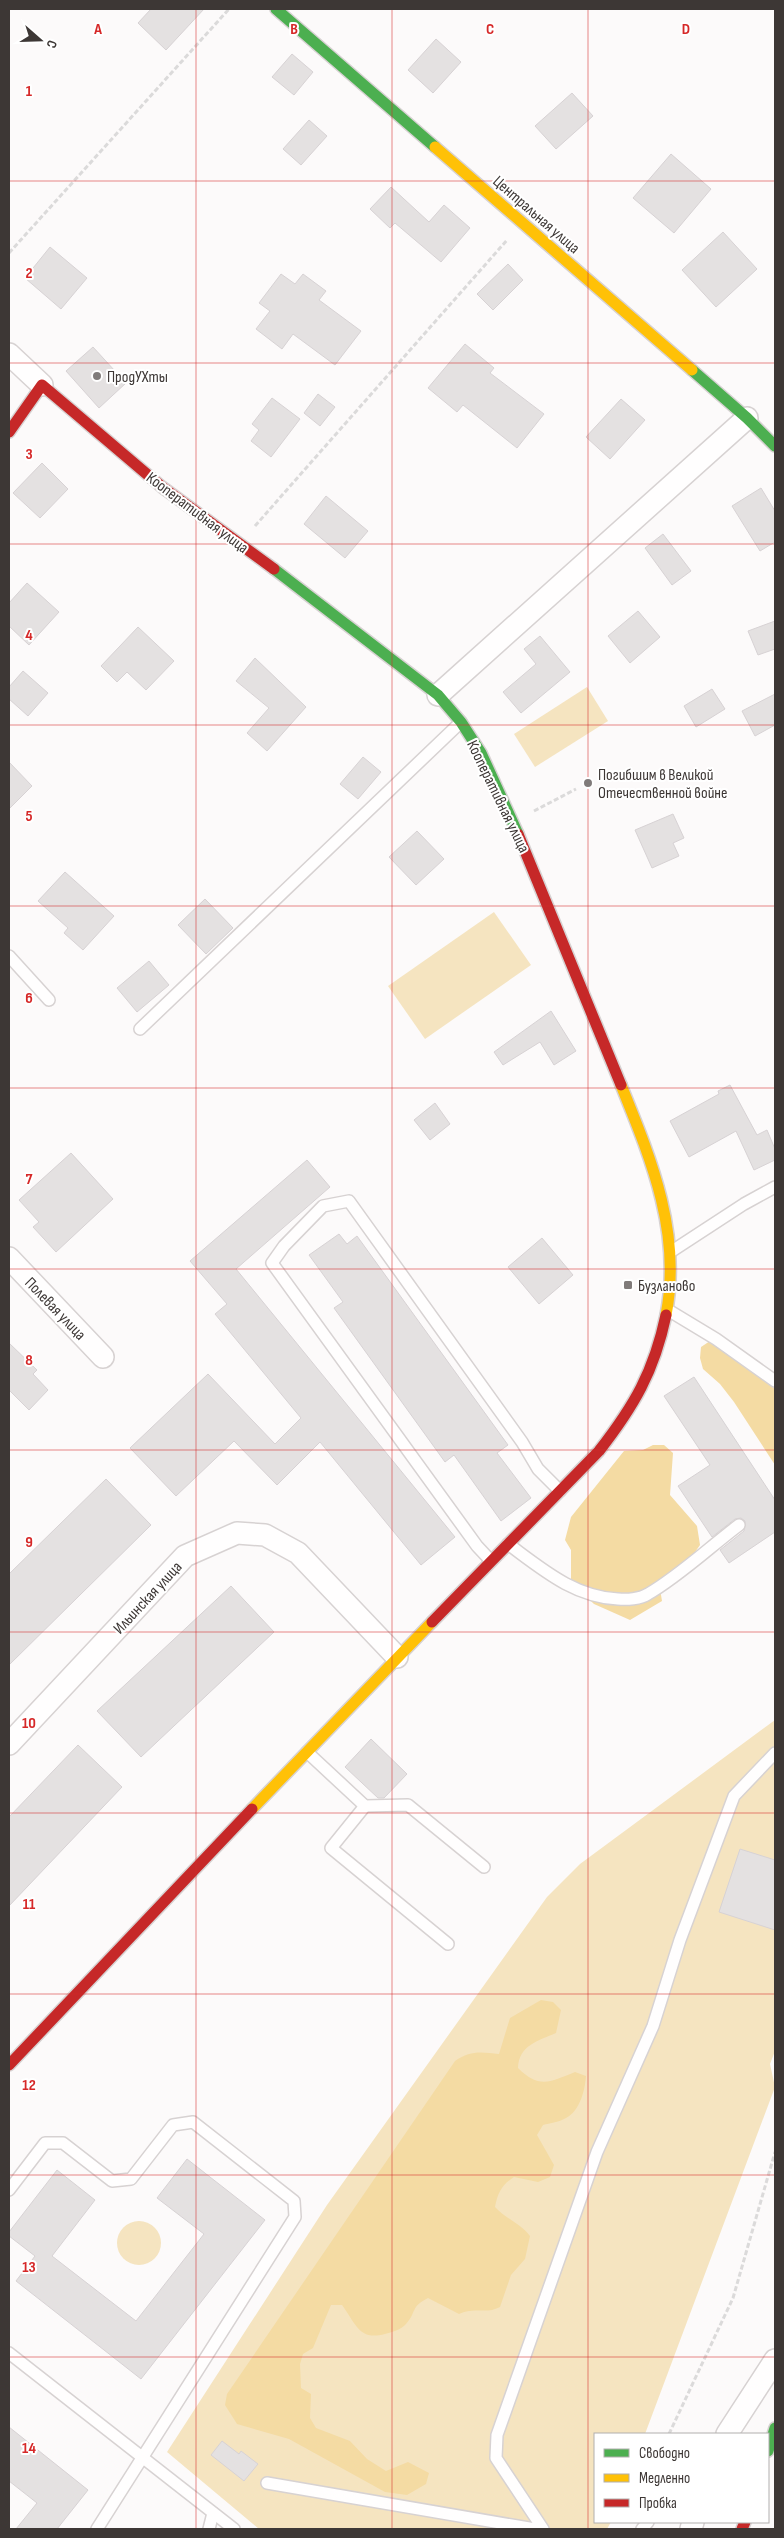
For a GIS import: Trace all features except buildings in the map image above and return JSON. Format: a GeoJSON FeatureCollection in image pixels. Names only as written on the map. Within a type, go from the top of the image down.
{"type":"FeatureCollection","features":[{"type":"Feature","properties":{"kind":"main road","name":"Центральная улица"},"geometry":{"type":"LineString","coordinates":[[276,9],[747,418],[775,446]]}},
{"type":"Feature","properties":{"kind":"main road","name":"Кооперативная улица"},"geometry":{"type":"LineString","coordinates":[[9,2065],[397,1657],[560,1491],[598,1451],[628,1415],[645,1380],[668,1310],[670,1252],[670,1238],[661,1194],[648,1151],[513,821],[482,754],[461,722],[438,695],[162,487],[42,385]]}},
{"type":"Feature","properties":{"kind":"main road"},"geometry":{"type":"LineString","coordinates":[[9,432],[42,385]]}},
{"type":"Feature","properties":{"kind":"main road"},"geometry":{"type":"LineString","coordinates":[[769,2448],[775,2428]]}},
{"type":"Feature","properties":{"kind":"street","name":"Кооперативная улица"},"geometry":{"type":"LineString","coordinates":[[9,354],[42,385]]}},
{"type":"Feature","properties":{"kind":"street"},"geometry":{"type":"LineString","coordinates":[[438,695],[747,418]]}},
{"type":"Feature","properties":{"kind":"street","name":"Полевая улица"},"geometry":{"type":"LineString","coordinates":[[9,1258],[103,1357]]}},
{"type":"Feature","properties":{"kind":"street","name":"Ильинская улица"},"geometry":{"type":"LineString","coordinates":[[9,1744],[185,1556],[236,1533],[265,1536],[298,1553],[397,1657]]}},
{"type":"Feature","properties":{"kind":"street"},"geometry":{"type":"LineString","coordinates":[[727,2433],[753,2397],[775,2360]]}},
{"type":"Feature","properties":{"kind":"lane"},"geometry":{"type":"LineString","coordinates":[[140,1029],[461,722]]}},
{"type":"Feature","properties":{"kind":"lane"},"geometry":{"type":"LineString","coordinates":[[9,956],[49,1000]]}},
{"type":"Feature","properties":{"kind":"lane"},"geometry":{"type":"LineString","coordinates":[[670,1252],[744,1204],[775,1187]]}},
{"type":"Feature","properties":{"kind":"lane"},"geometry":{"type":"LineString","coordinates":[[491,1560],[477,1546],[272,1263],[284,1246],[323,1206],[349,1202],[522,1442],[538,1469],[560,1491]]}},
{"type":"Feature","properties":{"kind":"lane"},"geometry":{"type":"LineString","coordinates":[[668,1310],[716,1339],[775,1381]]}},
{"type":"Feature","properties":{"kind":"lane"},"geometry":{"type":"LineString","coordinates":[[508,1544],[553,1577],[580,1591],[599,1598],[627,1600],[647,1595],[739,1525]]}},
{"type":"Feature","properties":{"kind":"lane"},"geometry":{"type":"LineString","coordinates":[[307,1752],[365,1806],[408,1805],[484,1867]]}},
{"type":"Feature","properties":{"kind":"lane"},"geometry":{"type":"LineString","coordinates":[[543,2529],[496,2458],[497,2435],[598,2152],[653,2026],[680,1940],[734,1796],[775,1753]]}},
{"type":"Feature","properties":{"kind":"lane"},"geometry":{"type":"LineString","coordinates":[[365,1806],[331,1848],[448,1944]]}},
{"type":"Feature","properties":{"kind":"lane"},"geometry":{"type":"LineString","coordinates":[[9,2190],[45,2143],[63,2143],[112,2181],[131,2179],[173,2125],[193,2122],[294,2201],[295,2217],[97,2529]]}},
{"type":"Feature","properties":{"kind":"lane"},"geometry":{"type":"LineString","coordinates":[[9,2353],[234,2529]]}},
{"type":"Feature","properties":{"kind":"lane"},"geometry":{"type":"LineString","coordinates":[[267,2483],[535,2529]]}},
{"type":"Feature","properties":{"kind":"lane"},"geometry":{"type":"LineString","coordinates":[[209,2529],[213,2513]]}},
{"type":"Feature","properties":{"kind":"path"},"geometry":{"type":"LineString","coordinates":[[9,253],[229,9]]}},
{"type":"Feature","properties":{"kind":"path"},"geometry":{"type":"LineString","coordinates":[[240,544],[522,223]]}},
{"type":"Feature","properties":{"kind":"path"},"geometry":{"type":"LineString","coordinates":[[513,821],[576,789]]}},
{"type":"Feature","properties":{"kind":"path"},"geometry":{"type":"LineString","coordinates":[[669,2433],[732,2298],[775,2152]]}},
{"type":"Feature","properties":{"kind":"shaded area"},"geometry":{"type":"Polygon","coordinates":[[[587,687],[608,721],[535,767],[514,734],[587,687]]]}},
{"type":"Feature","properties":{"kind":"shaded area"},"geometry":{"type":"Polygon","coordinates":[[[494,912],[531,965],[425,1039],[388,986],[494,912]]]}},
{"type":"Feature","properties":{"kind":"shaded area"},"geometry":{"type":"Polygon","coordinates":[[[710,1341],[775,1389],[775,1465],[734,1402],[720,1384],[703,1369],[700,1358],[701,1347],[710,1341]]]}},
{"type":"Feature","properties":{"kind":"shaded area"},"geometry":{"type":"Polygon","coordinates":[[[653,1445],[664,1445],[673,1453],[670,1495],[697,1526],[700,1545],[693,1555],[675,1569],[660,1589],[662,1601],[630,1620],[594,1604],[571,1582],[571,1550],[565,1540],[571,1517],[624,1451],[643,1450],[653,1445]]]}},
{"type":"Feature","properties":{"kind":"shaded area"},"geometry":{"type":"Polygon","coordinates":[[[775,1720],[775,2051],[770,2064],[775,2087],[645,2433],[594,2433],[594,2523],[610,2523],[607,2529],[259,2529],[167,2452],[327,2205],[547,1897],[580,1864],[775,1720]]]}},
{"type":"Feature","properties":{"kind":"shaded area"},"geometry":{"type":"Polygon","coordinates":[[[541,2000],[553,2002],[561,2010],[556,2033],[526,2049],[519,2060],[518,2068],[532,2079],[545,2082],[575,2072],[586,2076],[581,2100],[571,2115],[543,2125],[537,2135],[554,2165],[550,2177],[538,2182],[514,2177],[501,2189],[498,2197],[495,2207],[530,2236],[525,2259],[511,2275],[500,2307],[459,2314],[428,2298],[416,2307],[402,2328],[376,2336],[364,2333],[359,2329],[342,2305],[331,2305],[313,2348],[303,2354],[300,2364],[301,2388],[311,2394],[310,2418],[316,2428],[350,2441],[367,2459],[386,2471],[408,2462],[429,2473],[426,2484],[407,2495],[385,2492],[289,2439],[237,2424],[225,2405],[227,2394],[455,2061],[471,2053],[499,2054],[510,2018],[541,2000]]]}},
{"type":"Feature","properties":{"kind":"shaded area"},"geometry":{"type":"Polygon","coordinates":[[[143,2221],[155,2227],[160,2234],[160,2252],[155,2259],[148,2264],[135,2265],[127,2262],[120,2255],[117,2239],[120,2231],[127,2224],[143,2221]]]}},
{"type":"Feature","properties":{"kind":"traffic: fast"},"geometry":{"type":"LineString","coordinates":[[276,9],[435,147]]}},
{"type":"Feature","properties":{"kind":"traffic: fast"},"geometry":{"type":"LineString","coordinates":[[692,370],[747,418],[775,446]]}},
{"type":"Feature","properties":{"kind":"traffic: fast"},"geometry":{"type":"LineString","coordinates":[[274,569],[438,695],[461,722],[481,753],[518,834]]}},
{"type":"Feature","properties":{"kind":"traffic: fast"},"geometry":{"type":"LineString","coordinates":[[769,2448],[775,2428]]}},
{"type":"Feature","properties":{"kind":"traffic: slow"},"geometry":{"type":"LineString","coordinates":[[435,147],[692,370]]}},
{"type":"Feature","properties":{"kind":"traffic: slow"},"geometry":{"type":"LineString","coordinates":[[621,1085],[653,1169],[667,1226],[670,1255],[670,1285],[666,1315]]}},
{"type":"Feature","properties":{"kind":"traffic: slow"},"geometry":{"type":"LineString","coordinates":[[252,1809],[432,1622]]}},
{"type":"Feature","properties":{"kind":"traffic: jam"},"geometry":{"type":"LineString","coordinates":[[9,432],[42,385],[162,487],[274,569]]}},
{"type":"Feature","properties":{"kind":"traffic: jam"},"geometry":{"type":"LineString","coordinates":[[518,834],[621,1085]]}},
{"type":"Feature","properties":{"kind":"traffic: jam"},"geometry":{"type":"LineString","coordinates":[[432,1622],[599,1451],[623,1419],[641,1388],[655,1354],[666,1315]]}},
{"type":"Feature","properties":{"kind":"traffic: jam"},"geometry":{"type":"LineString","coordinates":[[9,2065],[252,1809]]}},
{"type":"Feature","properties":{"kind":"traffic: jam"},"geometry":{"type":"LineString","coordinates":[[742,2529],[745,2523]]}},
{"type":"Feature","properties":{"kind":"place","name":"ПродУХты"},"geometry":{"type":"Point","coordinates":[97,376]}},
{"type":"Feature","properties":{"kind":"place","name":"Погибшим в Великой Отечественной войне"},"geometry":{"type":"Point","coordinates":[588,783]}},
{"type":"Feature","properties":{"kind":"place","name":"Бузланово"},"geometry":{"type":"Point","coordinates":[628,1285]}}]}
